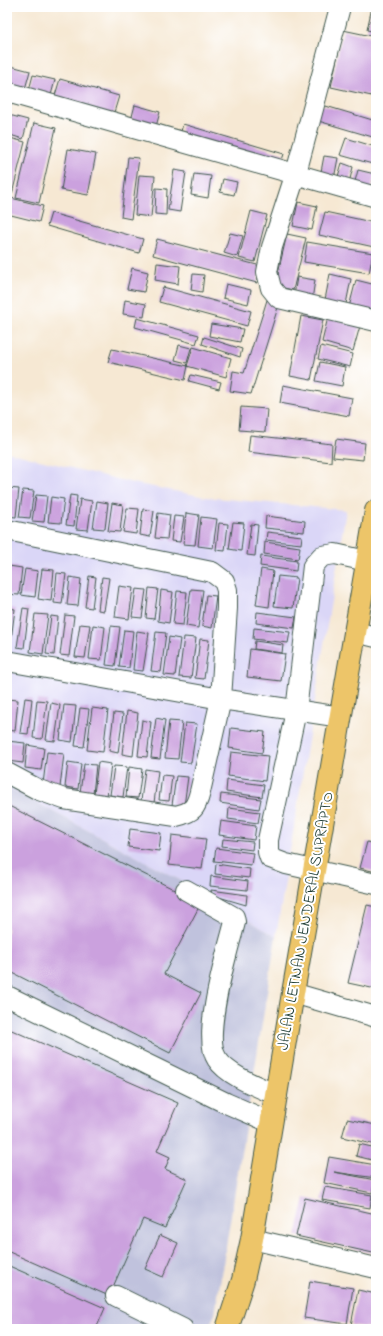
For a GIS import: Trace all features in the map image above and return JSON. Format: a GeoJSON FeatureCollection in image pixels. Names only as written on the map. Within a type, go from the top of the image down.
{"type":"FeatureCollection","features":[{"type":"Feature","properties":{"kind":"main road","name":"JALAN LETNAN JENDERAL SUPRAPTO"},"geometry":{"type":"LineString","coordinates":[[227,1329],[243,1280],[252,1239],[375,516]]}},
{"type":"Feature","properties":{"kind":"street"},"geometry":{"type":"LineString","coordinates":[[340,7],[296,173],[272,247],[268,272],[271,288],[279,298],[376,321]]}},
{"type":"Feature","properties":{"kind":"street"},"geometry":{"type":"LineString","coordinates":[[7,92],[376,197]]}},
{"type":"Feature","properties":{"kind":"street"},"geometry":{"type":"LineString","coordinates":[[7,530],[203,569],[218,575],[224,581],[227,590],[221,699],[196,805],[192,810],[176,816],[64,799],[39,790],[7,773]]}},
{"type":"Feature","properties":{"kind":"street"},"geometry":{"type":"LineString","coordinates":[[367,561],[335,554],[322,556],[312,566],[296,711],[268,840],[268,852],[270,858],[286,864],[376,884]]}},
{"type":"Feature","properties":{"kind":"street"},"geometry":{"type":"LineString","coordinates":[[355,632],[376,637]]}},
{"type":"Feature","properties":{"kind":"street"},"geometry":{"type":"LineString","coordinates":[[7,661],[221,699],[341,717]]}},
{"type":"Feature","properties":{"kind":"street"},"geometry":{"type":"LineString","coordinates":[[186,890],[234,917],[235,922],[213,1019],[212,1049],[217,1059],[223,1066],[246,1081],[277,1095]]}},
{"type":"Feature","properties":{"kind":"street"},"geometry":{"type":"LineString","coordinates":[[293,993],[376,1016]]}},
{"type":"Feature","properties":{"kind":"street"},"geometry":{"type":"LineString","coordinates":[[7,996],[226,1103],[272,1123]]}},
{"type":"Feature","properties":{"kind":"street"},"geometry":{"type":"LineString","coordinates":[[252,1239],[376,1268]]}},
{"type":"Feature","properties":{"kind":"street"},"geometry":{"type":"LineString","coordinates":[[116,1296],[183,1329]]}},
{"type":"Feature","properties":{"kind":"shaded area"},"geometry":{"type":"Polygon","coordinates":[[[7,452],[133,483],[205,497],[346,510],[276,937],[202,892],[7,787],[7,452]]]}},
{"type":"Feature","properties":{"kind":"shaded area"},"geometry":{"type":"Polygon","coordinates":[[[7,787],[202,892],[276,937],[215,1314],[208,1329],[7,1329],[7,787]]]}},
{"type":"Feature","properties":{"kind":"building"},"geometry":{"type":"Polygon","coordinates":[[[372,7],[376,7],[376,32],[367,30],[372,7]]]}},
{"type":"Feature","properties":{"kind":"building"},"geometry":{"type":"Polygon","coordinates":[[[343,30],[376,37],[376,97],[331,87],[343,30]]]}},
{"type":"Feature","properties":{"kind":"building"},"geometry":{"type":"Polygon","coordinates":[[[7,65],[30,71],[25,89],[7,84],[7,65]]]}},
{"type":"Feature","properties":{"kind":"building"},"geometry":{"type":"Polygon","coordinates":[[[33,75],[55,80],[50,99],[28,94],[33,75]]]}},
{"type":"Feature","properties":{"kind":"building"},"geometry":{"type":"Polygon","coordinates":[[[60,79],[119,96],[112,119],[53,102],[60,79]]]}},
{"type":"Feature","properties":{"kind":"building"},"geometry":{"type":"Polygon","coordinates":[[[319,104],[376,121],[376,138],[315,120],[319,104]]]}},
{"type":"Feature","properties":{"kind":"building"},"geometry":{"type":"Polygon","coordinates":[[[135,105],[160,112],[155,130],[130,124],[135,105]]]}},
{"type":"Feature","properties":{"kind":"building"},"geometry":{"type":"Polygon","coordinates":[[[9,115],[28,120],[23,139],[7,134],[9,115]]]}},
{"type":"Feature","properties":{"kind":"building"},"geometry":{"type":"Polygon","coordinates":[[[34,123],[56,128],[39,203],[16,198],[34,123]]]}},
{"type":"Feature","properties":{"kind":"building"},"geometry":{"type":"Polygon","coordinates":[[[183,124],[284,154],[280,166],[180,135],[183,124]]]}},
{"type":"Feature","properties":{"kind":"building"},"geometry":{"type":"Polygon","coordinates":[[[10,138],[25,142],[12,194],[7,192],[7,148],[10,138]]]}},
{"type":"Feature","properties":{"kind":"building"},"geometry":{"type":"Polygon","coordinates":[[[346,138],[376,147],[376,165],[340,155],[346,138]]]}},
{"type":"Feature","properties":{"kind":"building"},"geometry":{"type":"Polygon","coordinates":[[[68,149],[96,154],[88,195],[61,190],[68,149]]]}},
{"type":"Feature","properties":{"kind":"building"},"geometry":{"type":"Polygon","coordinates":[[[324,156],[338,158],[334,179],[320,177],[324,156]]]}},
{"type":"Feature","properties":{"kind":"building"},"geometry":{"type":"Polygon","coordinates":[[[128,157],[139,158],[131,219],[121,217],[128,157]]]}},
{"type":"Feature","properties":{"kind":"building"},"geometry":{"type":"Polygon","coordinates":[[[342,163],[353,167],[348,187],[336,183],[342,163]]]}},
{"type":"Feature","properties":{"kind":"building"},"geometry":{"type":"Polygon","coordinates":[[[174,170],[186,172],[180,212],[168,210],[174,170]]]}},
{"type":"Feature","properties":{"kind":"building"},"geometry":{"type":"Polygon","coordinates":[[[358,170],[375,174],[370,193],[353,189],[358,170]]]}},
{"type":"Feature","properties":{"kind":"building"},"geometry":{"type":"Polygon","coordinates":[[[194,174],[211,176],[208,198],[191,195],[194,174]]]}},
{"type":"Feature","properties":{"kind":"building"},"geometry":{"type":"Polygon","coordinates":[[[139,175],[155,176],[151,217],[135,215],[139,175]]]}},
{"type":"Feature","properties":{"kind":"building"},"geometry":{"type":"Polygon","coordinates":[[[223,179],[237,182],[234,195],[220,192],[223,179]]]}},
{"type":"Feature","properties":{"kind":"building"},"geometry":{"type":"Polygon","coordinates":[[[156,188],[167,189],[166,215],[155,214],[156,188]]]}},
{"type":"Feature","properties":{"kind":"building"},"geometry":{"type":"Polygon","coordinates":[[[7,197],[43,206],[39,222],[7,214],[7,197]]]}},
{"type":"Feature","properties":{"kind":"building"},"geometry":{"type":"Polygon","coordinates":[[[298,202],[317,206],[312,230],[293,226],[298,202]]]}},
{"type":"Feature","properties":{"kind":"building"},"geometry":{"type":"Polygon","coordinates":[[[251,211],[267,215],[255,262],[239,258],[251,211]]]}},
{"type":"Feature","properties":{"kind":"building"},"geometry":{"type":"Polygon","coordinates":[[[325,212],[376,223],[374,247],[319,235],[325,212]]]}},
{"type":"Feature","properties":{"kind":"building"},"geometry":{"type":"Polygon","coordinates":[[[51,213],[143,239],[139,253],[47,226],[51,213]]]}},
{"type":"Feature","properties":{"kind":"building"},"geometry":{"type":"Polygon","coordinates":[[[230,233],[243,236],[237,257],[224,253],[230,233]]]}},
{"type":"Feature","properties":{"kind":"building"},"geometry":{"type":"Polygon","coordinates":[[[287,234],[306,238],[293,290],[275,286],[287,234]]]}},
{"type":"Feature","properties":{"kind":"building"},"geometry":{"type":"Polygon","coordinates":[[[157,239],[261,266],[257,283],[153,255],[157,239]]]}},
{"type":"Feature","properties":{"kind":"building"},"geometry":{"type":"Polygon","coordinates":[[[307,242],[373,253],[369,273],[304,262],[307,242]]]}},
{"type":"Feature","properties":{"kind":"building"},"geometry":{"type":"Polygon","coordinates":[[[157,263],[180,266],[178,284],[155,280],[157,263]]]}},
{"type":"Feature","properties":{"kind":"building"},"geometry":{"type":"Polygon","coordinates":[[[132,268],[148,272],[144,292],[127,289],[132,268]]]}},
{"type":"Feature","properties":{"kind":"building"},"geometry":{"type":"Polygon","coordinates":[[[193,274],[204,275],[202,292],[191,290],[193,274]]]}},
{"type":"Feature","properties":{"kind":"building"},"geometry":{"type":"Polygon","coordinates":[[[330,274],[351,279],[345,309],[324,305],[330,274]]]}},
{"type":"Feature","properties":{"kind":"building"},"geometry":{"type":"Polygon","coordinates":[[[297,277],[315,280],[312,300],[294,296],[297,277]]]}},
{"type":"Feature","properties":{"kind":"building"},"geometry":{"type":"Polygon","coordinates":[[[356,280],[376,285],[376,305],[373,317],[348,311],[356,280]]]}},
{"type":"Feature","properties":{"kind":"building"},"geometry":{"type":"Polygon","coordinates":[[[226,284],[251,290],[248,304],[223,298],[226,284]]]}},
{"type":"Feature","properties":{"kind":"building"},"geometry":{"type":"Polygon","coordinates":[[[163,287],[251,311],[247,326],[159,302],[163,287]]]}},
{"type":"Feature","properties":{"kind":"building"},"geometry":{"type":"Polygon","coordinates":[[[125,300],[146,304],[144,317],[123,314],[125,300]]]}},
{"type":"Feature","properties":{"kind":"building"},"geometry":{"type":"Polygon","coordinates":[[[267,300],[279,304],[251,394],[230,391],[233,371],[244,373],[267,300]]]}},
{"type":"Feature","properties":{"kind":"building"},"geometry":{"type":"Polygon","coordinates":[[[301,316],[323,320],[311,380],[290,376],[301,316]]]}},
{"type":"Feature","properties":{"kind":"building"},"geometry":{"type":"Polygon","coordinates":[[[328,317],[360,326],[353,351],[322,342],[328,317]]]}},
{"type":"Feature","properties":{"kind":"building"},"geometry":{"type":"Polygon","coordinates":[[[137,318],[199,335],[196,344],[135,327],[137,318]]]}},
{"type":"Feature","properties":{"kind":"building"},"geometry":{"type":"Polygon","coordinates":[[[211,324],[243,329],[240,342],[209,336],[211,324]]]}},
{"type":"Feature","properties":{"kind":"building"},"geometry":{"type":"Polygon","coordinates":[[[204,337],[242,349],[240,357],[202,344],[204,337]]]}},
{"type":"Feature","properties":{"kind":"building"},"geometry":{"type":"Polygon","coordinates":[[[179,345],[191,348],[187,363],[175,360],[179,345]]]}},
{"type":"Feature","properties":{"kind":"building"},"geometry":{"type":"Polygon","coordinates":[[[321,346],[353,354],[350,367],[318,359],[321,346]]]}},
{"type":"Feature","properties":{"kind":"building"},"geometry":{"type":"Polygon","coordinates":[[[193,347],[231,358],[226,377],[187,366],[193,347]]]}},
{"type":"Feature","properties":{"kind":"building"},"geometry":{"type":"Polygon","coordinates":[[[112,349],[188,366],[185,380],[108,362],[112,349]]]}},
{"type":"Feature","properties":{"kind":"building"},"geometry":{"type":"Polygon","coordinates":[[[320,362],[345,367],[342,386],[316,381],[320,362]]]}},
{"type":"Feature","properties":{"kind":"building"},"geometry":{"type":"Polygon","coordinates":[[[191,375],[221,382],[219,389],[189,381],[191,375]]]}},
{"type":"Feature","properties":{"kind":"building"},"geometry":{"type":"Polygon","coordinates":[[[283,385],[352,398],[349,416],[280,403],[283,385]]]}},
{"type":"Feature","properties":{"kind":"building"},"geometry":{"type":"Polygon","coordinates":[[[241,407],[267,409],[265,432],[239,430],[241,407]]]}},
{"type":"Feature","properties":{"kind":"building"},"geometry":{"type":"Polygon","coordinates":[[[250,435],[332,444],[331,462],[248,452],[250,435]]]}},
{"type":"Feature","properties":{"kind":"building"},"geometry":{"type":"Polygon","coordinates":[[[336,439],[365,443],[363,460],[333,457],[336,439]]]}},
{"type":"Feature","properties":{"kind":"building"},"geometry":{"type":"Polygon","coordinates":[[[7,488],[19,489],[16,517],[7,516],[7,488]]]}},
{"type":"Feature","properties":{"kind":"building"},"geometry":{"type":"Polygon","coordinates":[[[23,490],[34,491],[30,518],[19,517],[23,490]]]}},
{"type":"Feature","properties":{"kind":"building"},"geometry":{"type":"Polygon","coordinates":[[[36,495],[47,496],[44,522],[32,521],[36,495]]]}},
{"type":"Feature","properties":{"kind":"building"},"geometry":{"type":"Polygon","coordinates":[[[70,495],[77,496],[74,526],[66,525],[70,495]]]}},
{"type":"Feature","properties":{"kind":"building"},"geometry":{"type":"Polygon","coordinates":[[[51,497],[64,499],[61,523],[48,522],[51,497]]]}},
{"type":"Feature","properties":{"kind":"building"},"geometry":{"type":"Polygon","coordinates":[[[80,499],[92,501],[88,530],[76,529],[80,499]]]}},
{"type":"Feature","properties":{"kind":"building"},"geometry":{"type":"Polygon","coordinates":[[[97,501],[108,503],[105,529],[93,528],[97,501]]]}},
{"type":"Feature","properties":{"kind":"building"},"geometry":{"type":"Polygon","coordinates":[[[112,503],[123,505],[120,532],[108,531],[112,503]]]}},
{"type":"Feature","properties":{"kind":"building"},"geometry":{"type":"Polygon","coordinates":[[[127,508],[139,509],[136,534],[123,532],[127,508]]]}},
{"type":"Feature","properties":{"kind":"building"},"geometry":{"type":"Polygon","coordinates":[[[143,509],[154,511],[150,537],[140,535],[143,509]]]}},
{"type":"Feature","properties":{"kind":"building"},"geometry":{"type":"Polygon","coordinates":[[[158,513],[170,515],[167,539],[155,538],[158,513]]]}},
{"type":"Feature","properties":{"kind":"building"},"geometry":{"type":"Polygon","coordinates":[[[186,513],[199,515],[195,545],[183,544],[186,513]]]}},
{"type":"Feature","properties":{"kind":"building"},"geometry":{"type":"Polygon","coordinates":[[[174,516],[184,517],[180,542],[171,541],[174,516]]]}},
{"type":"Feature","properties":{"kind":"building"},"geometry":{"type":"Polygon","coordinates":[[[266,516],[305,521],[304,532],[265,528],[266,516]]]}},
{"type":"Feature","properties":{"kind":"building"},"geometry":{"type":"Polygon","coordinates":[[[201,517],[217,519],[213,548],[198,546],[201,517]]]}},
{"type":"Feature","properties":{"kind":"building"},"geometry":{"type":"Polygon","coordinates":[[[233,522],[244,523],[241,551],[229,549],[233,522]]]}},
{"type":"Feature","properties":{"kind":"building"},"geometry":{"type":"Polygon","coordinates":[[[219,523],[228,524],[225,551],[216,550],[219,523]]]}},
{"type":"Feature","properties":{"kind":"building"},"geometry":{"type":"Polygon","coordinates":[[[251,524],[258,525],[255,556],[247,555],[251,524]]]}},
{"type":"Feature","properties":{"kind":"building"},"geometry":{"type":"Polygon","coordinates":[[[267,532],[302,536],[301,544],[266,540],[267,532]]]}},
{"type":"Feature","properties":{"kind":"building"},"geometry":{"type":"Polygon","coordinates":[[[265,542],[300,547],[298,559],[264,554],[265,542]]]}},
{"type":"Feature","properties":{"kind":"building"},"geometry":{"type":"Polygon","coordinates":[[[261,556],[297,561],[296,571],[260,566],[261,556]]]}},
{"type":"Feature","properties":{"kind":"building"},"geometry":{"type":"Polygon","coordinates":[[[9,566],[22,568],[19,595],[7,594],[9,566]]]}},
{"type":"Feature","properties":{"kind":"building"},"geometry":{"type":"Polygon","coordinates":[[[25,569],[38,571],[35,597],[21,595],[25,569]]]}},
{"type":"Feature","properties":{"kind":"building"},"geometry":{"type":"Polygon","coordinates":[[[42,569],[54,570],[51,601],[38,599],[42,569]]]}},
{"type":"Feature","properties":{"kind":"building"},"geometry":{"type":"Polygon","coordinates":[[[261,569],[273,571],[269,607],[256,605],[261,569]]]}},
{"type":"Feature","properties":{"kind":"building"},"geometry":{"type":"Polygon","coordinates":[[[57,573],[66,574],[62,604],[54,603],[57,573]]]}},
{"type":"Feature","properties":{"kind":"building"},"geometry":{"type":"Polygon","coordinates":[[[89,576],[96,577],[92,608],[85,607],[89,576]]]}},
{"type":"Feature","properties":{"kind":"building"},"geometry":{"type":"Polygon","coordinates":[[[278,576],[297,578],[293,608],[274,606],[278,576]]]}},
{"type":"Feature","properties":{"kind":"building"},"geometry":{"type":"Polygon","coordinates":[[[70,577],[81,579],[78,606],[67,605],[70,577]]]}},
{"type":"Feature","properties":{"kind":"building"},"geometry":{"type":"Polygon","coordinates":[[[102,577],[109,578],[104,611],[98,610],[102,577]]]}},
{"type":"Feature","properties":{"kind":"building"},"geometry":{"type":"Polygon","coordinates":[[[119,586],[133,588],[129,619],[115,617],[119,586]]]}},
{"type":"Feature","properties":{"kind":"building"},"geometry":{"type":"Polygon","coordinates":[[[149,588],[158,589],[154,619],[146,618],[149,588]]]}},
{"type":"Feature","properties":{"kind":"building"},"geometry":{"type":"Polygon","coordinates":[[[136,589],[146,590],[142,618],[132,617],[136,589]]]}},
{"type":"Feature","properties":{"kind":"building"},"geometry":{"type":"Polygon","coordinates":[[[191,589],[203,590],[198,628],[186,626],[191,589]]]}},
{"type":"Feature","properties":{"kind":"building"},"geometry":{"type":"Polygon","coordinates":[[[161,590],[173,592],[169,623],[158,621],[161,590]]]}},
{"type":"Feature","properties":{"kind":"building"},"geometry":{"type":"Polygon","coordinates":[[[177,591],[187,592],[183,625],[173,624],[177,591]]]}},
{"type":"Feature","properties":{"kind":"building"},"geometry":{"type":"Polygon","coordinates":[[[206,595],[216,596],[212,628],[202,626],[206,595]]]}},
{"type":"Feature","properties":{"kind":"building"},"geometry":{"type":"Polygon","coordinates":[[[8,608],[15,609],[10,648],[7,648],[8,608]]]}},
{"type":"Feature","properties":{"kind":"building"},"geometry":{"type":"Polygon","coordinates":[[[23,608],[29,609],[24,648],[17,647],[23,608]]]}},
{"type":"Feature","properties":{"kind":"building"},"geometry":{"type":"Polygon","coordinates":[[[257,612],[296,617],[294,628],[256,623],[257,612]]]}},
{"type":"Feature","properties":{"kind":"building"},"geometry":{"type":"Polygon","coordinates":[[[35,614],[48,615],[43,654],[30,652],[35,614]]]}},
{"type":"Feature","properties":{"kind":"building"},"geometry":{"type":"Polygon","coordinates":[[[65,615],[74,616],[69,656],[60,655],[65,615]]]}},
{"type":"Feature","properties":{"kind":"building"},"geometry":{"type":"Polygon","coordinates":[[[51,616],[58,617],[54,655],[46,654],[51,616]]]}},
{"type":"Feature","properties":{"kind":"building"},"geometry":{"type":"Polygon","coordinates":[[[80,624],[90,625],[85,658],[75,657],[80,624]]]}},
{"type":"Feature","properties":{"kind":"building"},"geometry":{"type":"Polygon","coordinates":[[[93,625],[105,627],[101,660],[89,659],[93,625]]]}},
{"type":"Feature","properties":{"kind":"building"},"geometry":{"type":"Polygon","coordinates":[[[111,626],[120,627],[115,666],[106,665],[111,626]]]}},
{"type":"Feature","properties":{"kind":"building"},"geometry":{"type":"Polygon","coordinates":[[[254,628],[290,632],[288,643],[253,639],[254,628]]]}},
{"type":"Feature","properties":{"kind":"building"},"geometry":{"type":"Polygon","coordinates":[[[124,630],[133,631],[129,668],[119,667],[124,630]]]}},
{"type":"Feature","properties":{"kind":"building"},"geometry":{"type":"Polygon","coordinates":[[[137,631],[149,633],[143,671],[133,670],[137,631]]]}},
{"type":"Feature","properties":{"kind":"building"},"geometry":{"type":"Polygon","coordinates":[[[156,632],[166,633],[161,672],[151,671],[156,632]]]}},
{"type":"Feature","properties":{"kind":"building"},"geometry":{"type":"Polygon","coordinates":[[[169,637],[180,639],[175,676],[164,675],[169,637]]]}},
{"type":"Feature","properties":{"kind":"building"},"geometry":{"type":"Polygon","coordinates":[[[184,637],[196,638],[191,678],[179,677],[184,637]]]}},
{"type":"Feature","properties":{"kind":"building"},"geometry":{"type":"Polygon","coordinates":[[[200,639],[209,640],[204,679],[195,678],[200,639]]]}},
{"type":"Feature","properties":{"kind":"building"},"geometry":{"type":"Polygon","coordinates":[[[255,641],[283,645],[282,653],[254,649],[255,641]]]}},
{"type":"Feature","properties":{"kind":"building"},"geometry":{"type":"Polygon","coordinates":[[[250,649],[285,654],[281,681],[247,677],[250,649]]]}},
{"type":"Feature","properties":{"kind":"building"},"geometry":{"type":"Polygon","coordinates":[[[25,698],[32,699],[28,734],[20,733],[25,698]]]}},
{"type":"Feature","properties":{"kind":"building"},"geometry":{"type":"Polygon","coordinates":[[[7,699],[18,700],[15,731],[7,730],[7,699]]]}},
{"type":"Feature","properties":{"kind":"building"},"geometry":{"type":"Polygon","coordinates":[[[37,700],[47,701],[42,739],[33,738],[37,700]]]}},
{"type":"Feature","properties":{"kind":"building"},"geometry":{"type":"Polygon","coordinates":[[[51,703],[60,705],[55,741],[46,740],[51,703]]]}},
{"type":"Feature","properties":{"kind":"building"},"geometry":{"type":"Polygon","coordinates":[[[64,705],[76,706],[72,742],[60,740],[64,705]]]}},
{"type":"Feature","properties":{"kind":"building"},"geometry":{"type":"Polygon","coordinates":[[[80,708],[89,709],[84,747],[75,746],[80,708]]]}},
{"type":"Feature","properties":{"kind":"building"},"geometry":{"type":"Polygon","coordinates":[[[92,708],[108,710],[103,752],[87,750],[92,708]]]}},
{"type":"Feature","properties":{"kind":"building"},"geometry":{"type":"Polygon","coordinates":[[[127,711],[138,713],[133,756],[122,754],[127,711]]]}},
{"type":"Feature","properties":{"kind":"building"},"geometry":{"type":"Polygon","coordinates":[[[114,713],[123,714],[118,753],[109,751],[114,713]]]}},
{"type":"Feature","properties":{"kind":"building"},"geometry":{"type":"Polygon","coordinates":[[[156,718],[165,720],[160,759],[151,758],[156,718]]]}},
{"type":"Feature","properties":{"kind":"building"},"geometry":{"type":"Polygon","coordinates":[[[142,720],[151,722],[147,757],[138,756],[142,720]]]}},
{"type":"Feature","properties":{"kind":"building"},"geometry":{"type":"Polygon","coordinates":[[[169,721],[182,722],[178,759],[165,758],[169,721]]]}},
{"type":"Feature","properties":{"kind":"building"},"geometry":{"type":"Polygon","coordinates":[[[185,723],[197,724],[191,763],[180,762],[185,723]]]}},
{"type":"Feature","properties":{"kind":"building"},"geometry":{"type":"Polygon","coordinates":[[[231,728],[265,732],[262,753],[229,748],[231,728]]]}},
{"type":"Feature","properties":{"kind":"building"},"geometry":{"type":"Polygon","coordinates":[[[7,741],[25,743],[23,763],[7,761],[7,741]]]}},
{"type":"Feature","properties":{"kind":"building"},"geometry":{"type":"Polygon","coordinates":[[[27,745],[44,748],[41,770],[25,768],[27,745]]]}},
{"type":"Feature","properties":{"kind":"building"},"geometry":{"type":"Polygon","coordinates":[[[47,752],[64,754],[60,787],[43,784],[47,752]]]}},
{"type":"Feature","properties":{"kind":"building"},"geometry":{"type":"Polygon","coordinates":[[[231,752],[268,756],[265,781],[228,776],[231,752]]]}},
{"type":"Feature","properties":{"kind":"building"},"geometry":{"type":"Polygon","coordinates":[[[68,762],[81,764],[78,789],[65,787],[68,762]]]}},
{"type":"Feature","properties":{"kind":"building"},"geometry":{"type":"Polygon","coordinates":[[[98,762],[111,764],[107,796],[94,794],[98,762]]]}},
{"type":"Feature","properties":{"kind":"building"},"geometry":{"type":"Polygon","coordinates":[[[84,764],[96,765],[93,794],[80,792],[84,764]]]}},
{"type":"Feature","properties":{"kind":"building"},"geometry":{"type":"Polygon","coordinates":[[[114,766],[127,767],[123,797],[110,795],[114,766]]]}},
{"type":"Feature","properties":{"kind":"building"},"geometry":{"type":"Polygon","coordinates":[[[129,767],[142,769],[138,798],[126,797],[129,767]]]}},
{"type":"Feature","properties":{"kind":"building"},"geometry":{"type":"Polygon","coordinates":[[[145,769],[158,771],[154,803],[141,801],[145,769]]]}},
{"type":"Feature","properties":{"kind":"building"},"geometry":{"type":"Polygon","coordinates":[[[162,775],[172,776],[169,801],[159,800],[162,775]]]}},
{"type":"Feature","properties":{"kind":"building"},"geometry":{"type":"Polygon","coordinates":[[[176,776],[188,777],[184,806],[172,805],[176,776]]]}},
{"type":"Feature","properties":{"kind":"building"},"geometry":{"type":"Polygon","coordinates":[[[227,780],[264,785],[262,797],[226,792],[227,780]]]}},
{"type":"Feature","properties":{"kind":"building"},"geometry":{"type":"Polygon","coordinates":[[[221,794],[261,799],[259,809],[220,803],[221,794]]]}},
{"type":"Feature","properties":{"kind":"building"},"geometry":{"type":"Polygon","coordinates":[[[7,805],[201,903],[164,974],[201,993],[170,1053],[7,970],[7,805]]]}},
{"type":"Feature","properties":{"kind":"building"},"geometry":{"type":"Polygon","coordinates":[[[229,808],[260,812],[258,823],[228,819],[229,808]]]}},
{"type":"Feature","properties":{"kind":"building"},"geometry":{"type":"Polygon","coordinates":[[[221,821],[256,826],[254,840],[219,835],[221,821]]]}},
{"type":"Feature","properties":{"kind":"building"},"geometry":{"type":"Polygon","coordinates":[[[130,829],[161,833],[159,851],[128,847],[130,829]]]}},
{"type":"Feature","properties":{"kind":"building"},"geometry":{"type":"Polygon","coordinates":[[[172,835],[206,839],[202,869],[169,865],[172,835]]]}},
{"type":"Feature","properties":{"kind":"building"},"geometry":{"type":"Polygon","coordinates":[[[223,839],[253,842],[252,850],[222,846],[223,839]]]}},
{"type":"Feature","properties":{"kind":"building"},"geometry":{"type":"Polygon","coordinates":[[[367,842],[376,844],[376,872],[360,868],[367,842]]]}},
{"type":"Feature","properties":{"kind":"building"},"geometry":{"type":"Polygon","coordinates":[[[216,848],[253,853],[251,865],[214,861],[216,848]]]}},
{"type":"Feature","properties":{"kind":"building"},"geometry":{"type":"Polygon","coordinates":[[[216,864],[250,869],[249,878],[215,874],[216,864]]]}},
{"type":"Feature","properties":{"kind":"building"},"geometry":{"type":"Polygon","coordinates":[[[211,876],[248,881],[247,890],[210,886],[211,876]]]}},
{"type":"Feature","properties":{"kind":"building"},"geometry":{"type":"Polygon","coordinates":[[[211,890],[247,895],[246,905],[212,895],[211,890]]]}},
{"type":"Feature","properties":{"kind":"building"},"geometry":{"type":"Polygon","coordinates":[[[367,905],[376,907],[376,989],[348,983],[367,905]]]}},
{"type":"Feature","properties":{"kind":"building"},"geometry":{"type":"Polygon","coordinates":[[[7,1028],[178,1103],[157,1151],[170,1157],[165,1169],[187,1179],[165,1228],[143,1219],[109,1296],[7,1251],[7,1028]]]}},
{"type":"Feature","properties":{"kind":"building"},"geometry":{"type":"Polygon","coordinates":[[[347,1119],[376,1125],[376,1145],[342,1137],[347,1119]]]}},
{"type":"Feature","properties":{"kind":"building"},"geometry":{"type":"Polygon","coordinates":[[[359,1144],[376,1148],[376,1161],[356,1156],[359,1144]]]}},
{"type":"Feature","properties":{"kind":"building"},"geometry":{"type":"Polygon","coordinates":[[[329,1157],[376,1165],[376,1178],[334,1172],[375,1180],[372,1193],[324,1183],[329,1157]]]}},
{"type":"Feature","properties":{"kind":"building"},"geometry":{"type":"Polygon","coordinates":[[[325,1187],[372,1195],[370,1208],[322,1200],[325,1187]]]}},
{"type":"Feature","properties":{"kind":"building"},"geometry":{"type":"Polygon","coordinates":[[[305,1198],[376,1214],[376,1239],[373,1253],[296,1236],[305,1198]]]}},
{"type":"Feature","properties":{"kind":"building"},"geometry":{"type":"Polygon","coordinates":[[[160,1235],[178,1243],[163,1277],[145,1269],[160,1235]]]}},
{"type":"Feature","properties":{"kind":"building"},"geometry":{"type":"Polygon","coordinates":[[[7,1265],[105,1308],[96,1329],[7,1329],[7,1265]]]}},
{"type":"Feature","properties":{"kind":"building"},"geometry":{"type":"Polygon","coordinates":[[[310,1281],[353,1288],[347,1324],[304,1318],[310,1281]]]}},
{"type":"Feature","properties":{"kind":"building"},"geometry":{"type":"Polygon","coordinates":[[[358,1290],[376,1294],[376,1329],[351,1325],[358,1290]]]}}]}
